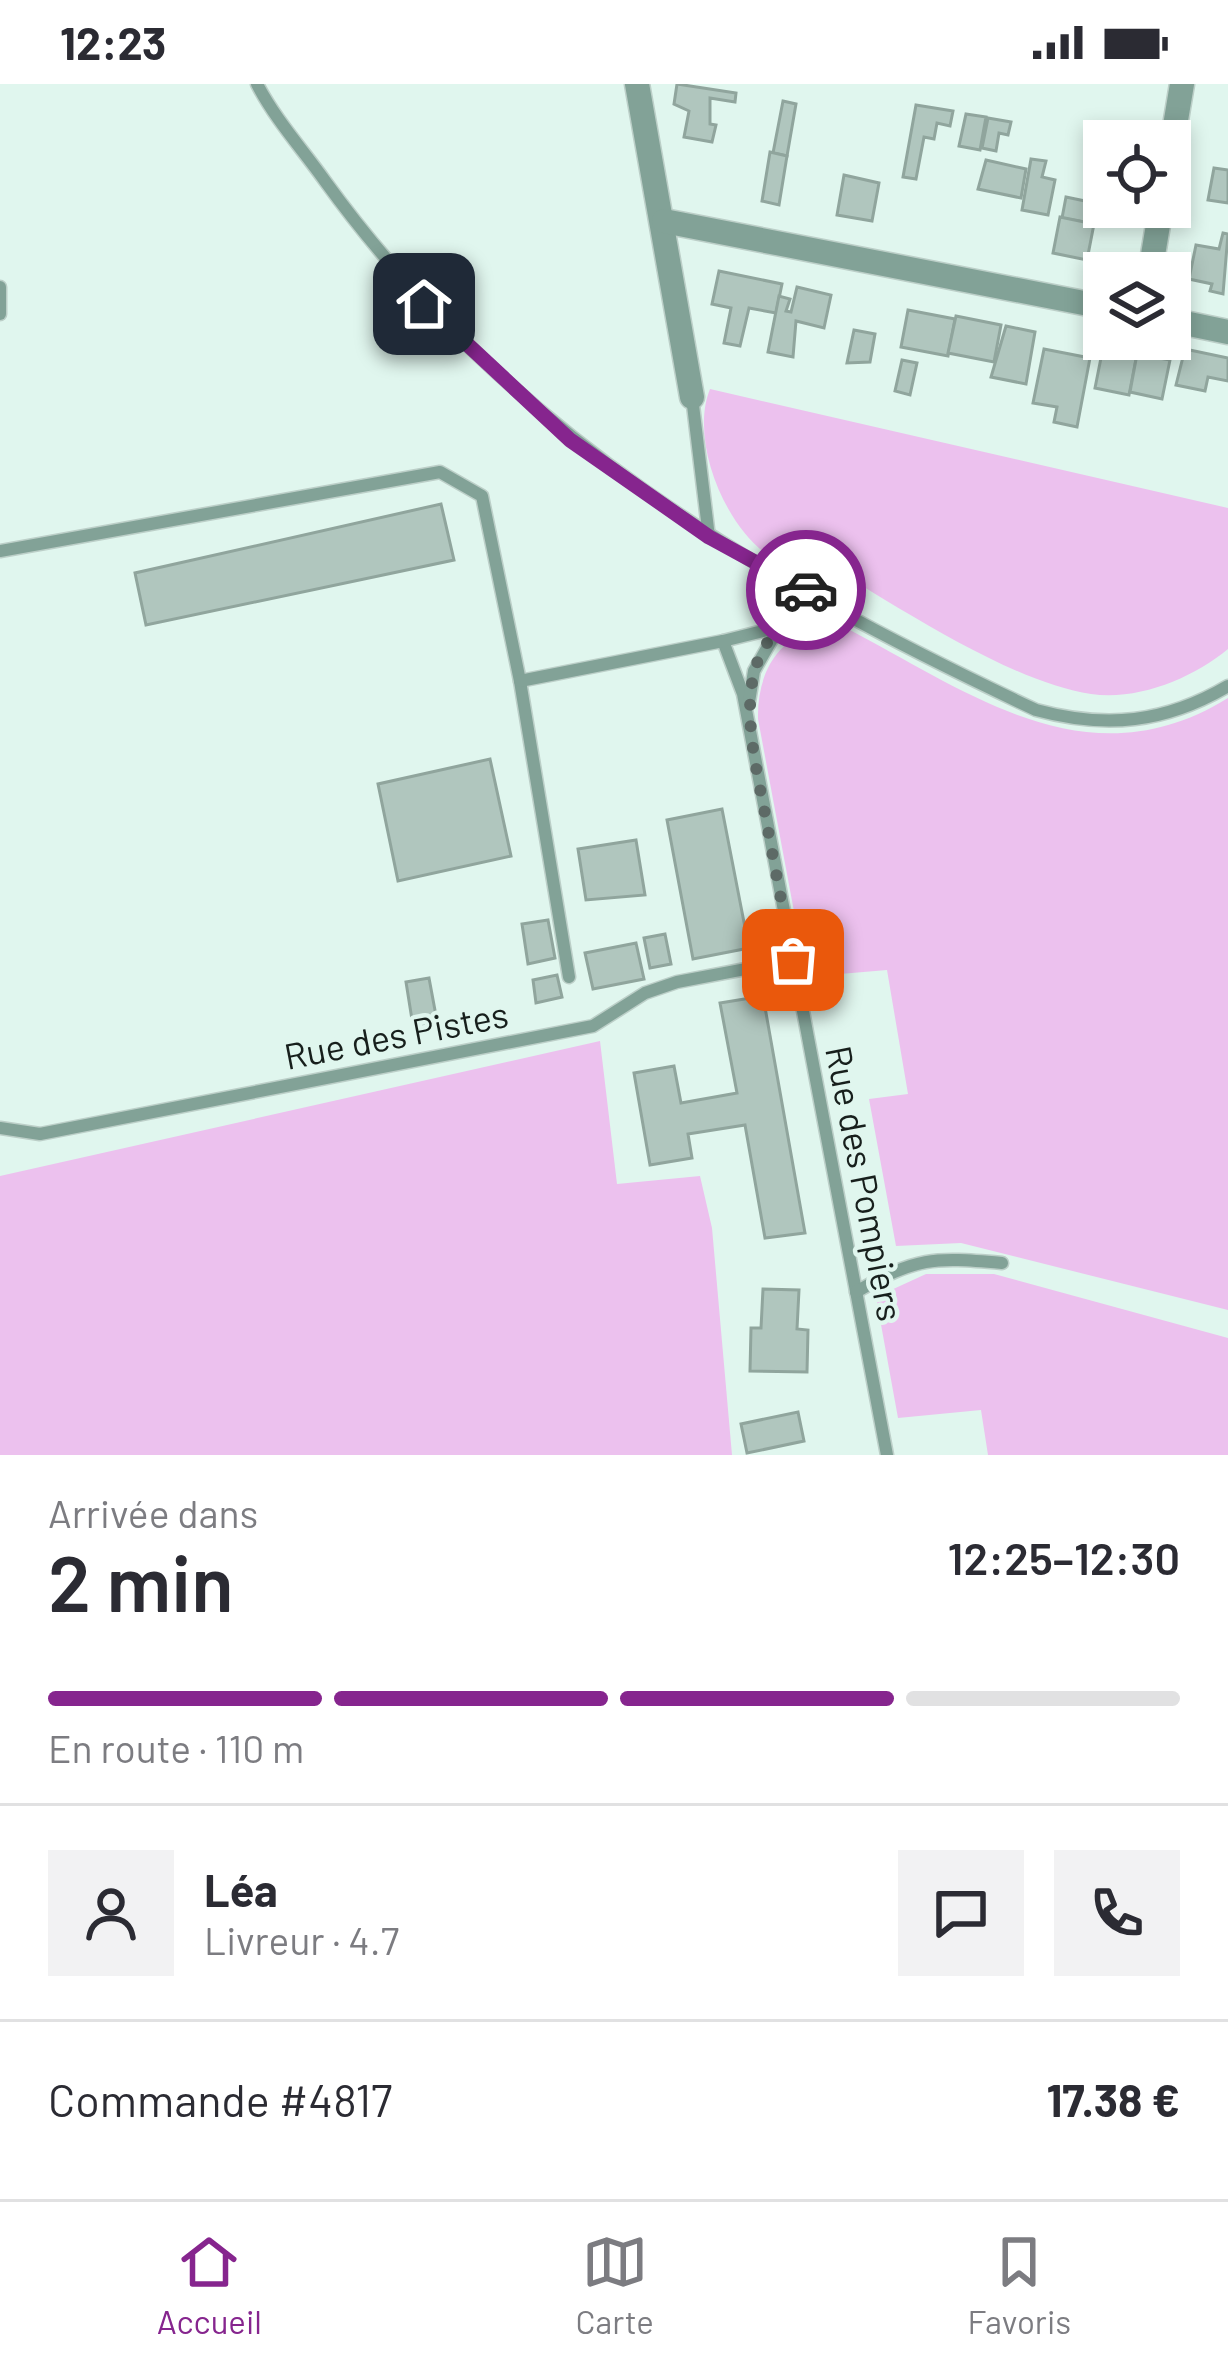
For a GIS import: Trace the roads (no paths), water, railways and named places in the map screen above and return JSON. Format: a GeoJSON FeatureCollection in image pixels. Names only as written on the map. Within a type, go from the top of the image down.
{"type":"FeatureCollection","features":[{"type":"Feature","properties":{"kind":"street"},"geometry":{"type":"LineString","coordinates":[[637,84],[692,398]]}},
{"type":"Feature","properties":{"kind":"street"},"geometry":{"type":"LineString","coordinates":[[1176,120],[1182,84]]}},
{"type":"Feature","properties":{"kind":"street"},"geometry":{"type":"LineString","coordinates":[[664,221],[1083,303]]}},
{"type":"Feature","properties":{"kind":"street"},"geometry":{"type":"LineString","coordinates":[[1191,324],[1228,332]]}},
{"type":"Feature","properties":{"kind":"lane"},"geometry":{"type":"LineString","coordinates":[[257,84],[352,218],[424,304],[570,440],[709,537],[1036,710],[1086,723],[1139,721],[1195,705],[1228,686]]}},
{"type":"Feature","properties":{"kind":"lane"},"geometry":{"type":"LineString","coordinates":[[0,287],[0,314]]}},
{"type":"Feature","properties":{"kind":"lane"},"geometry":{"type":"LineString","coordinates":[[692,398],[709,537]]}},
{"type":"Feature","properties":{"kind":"lane"},"geometry":{"type":"LineString","coordinates":[[0,551],[440,472],[482,496],[520,681],[569,977]]}},
{"type":"Feature","properties":{"kind":"lane"},"geometry":{"type":"LineString","coordinates":[[520,681],[723,641],[779,626],[829,604]]}},
{"type":"Feature","properties":{"kind":"lane"},"geometry":{"type":"LineString","coordinates":[[747,722],[754,671],[779,626]]}},
{"type":"Feature","properties":{"kind":"lane","name":"Rue des Pompiers"},"geometry":{"type":"LineString","coordinates":[[723,641],[747,722],[887,1455]]}},
{"type":"Feature","properties":{"kind":"lane","name":"Rue des Pistes"},"geometry":{"type":"LineString","coordinates":[[0,1128],[40,1134],[593,1026],[645,993],[676,982],[793,960]]}},
{"type":"Feature","properties":{"kind":"lane"},"geometry":{"type":"LineString","coordinates":[[856,1292],[897,1269],[933,1257],[1002,1263]]}}]}
